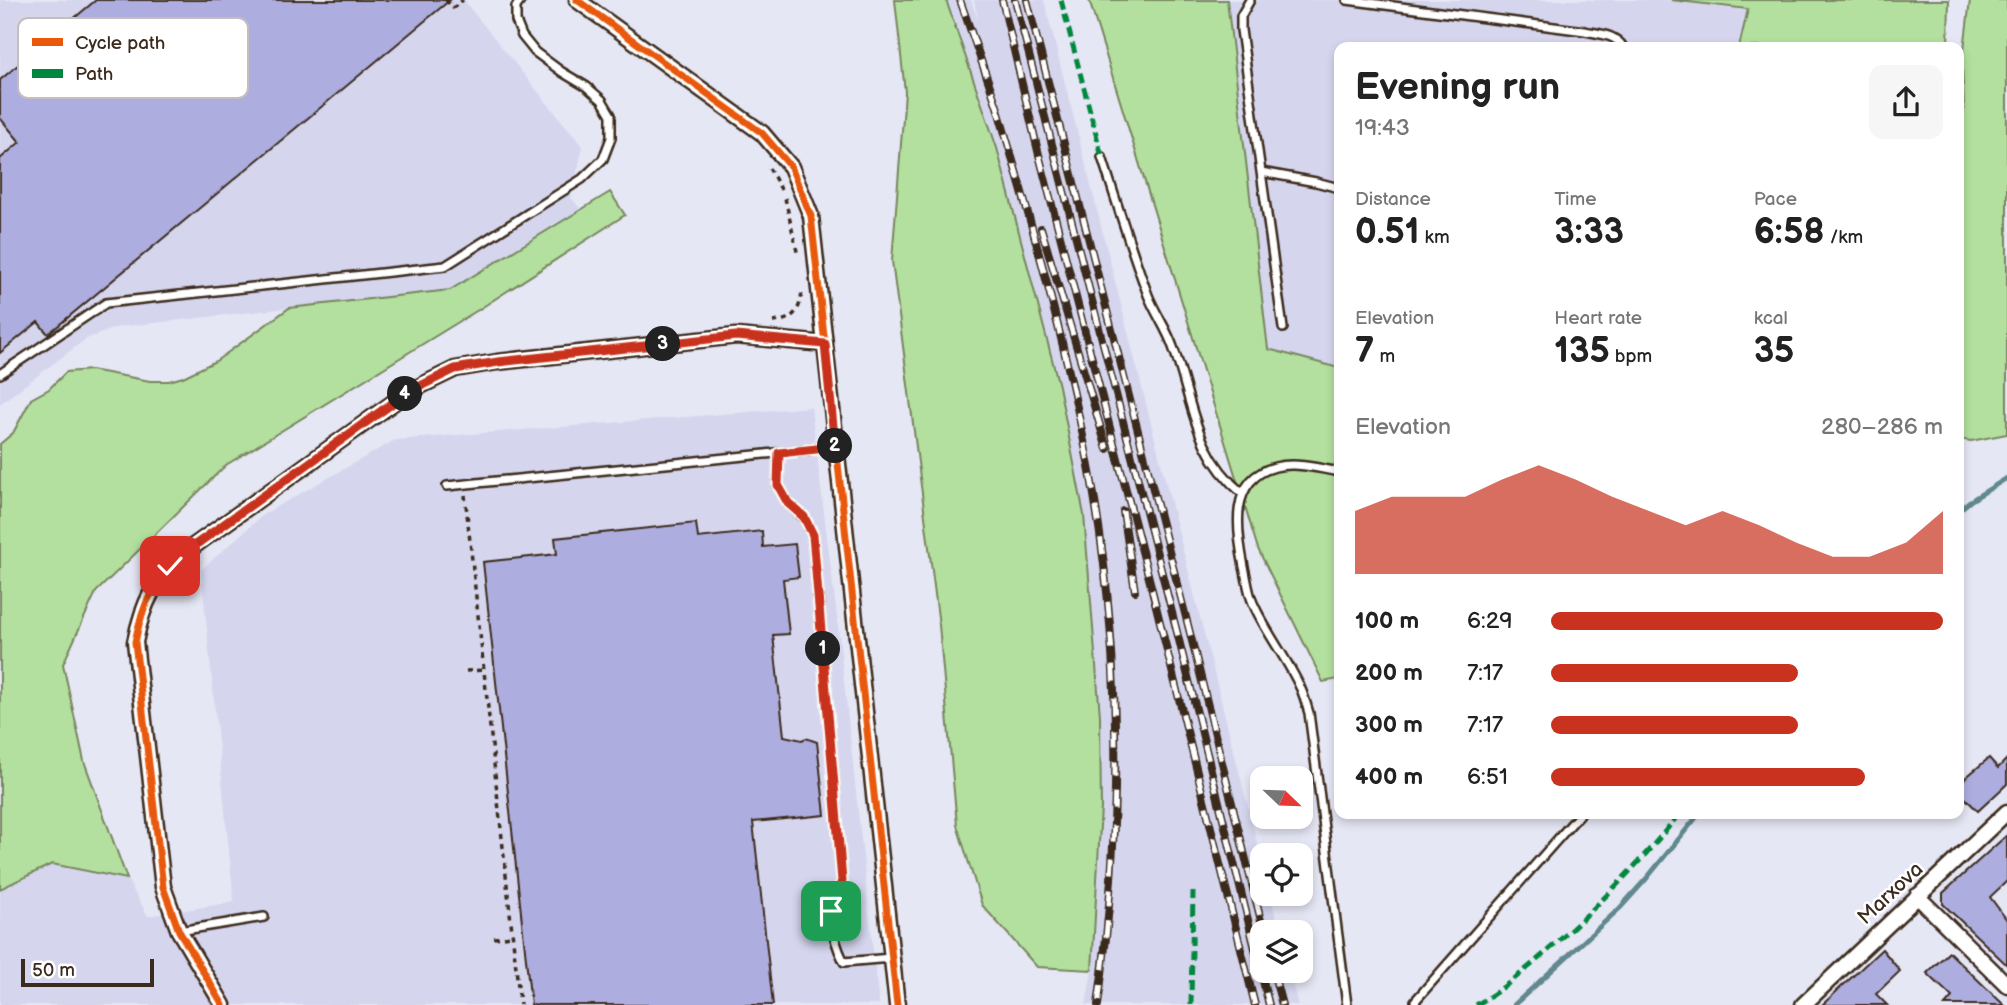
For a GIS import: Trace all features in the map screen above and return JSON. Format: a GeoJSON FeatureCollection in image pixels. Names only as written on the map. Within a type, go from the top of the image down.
{"type":"FeatureCollection","features":[{"type":"Feature","properties":{"kind":"street"},"geometry":{"type":"LineString","coordinates":[[577,0],[762,133],[791,167],[811,216],[897,1005]]}},
{"type":"Feature","properties":{"kind":"street"},"geometry":{"type":"LineString","coordinates":[[223,1005],[178,931],[163,887],[135,642],[140,617],[159,577],[184,553],[408,392],[455,369],[736,336],[825,344]]}},
{"type":"Feature","properties":{"kind":"street","name":"Marxova"},"geometry":{"type":"LineString","coordinates":[[1803,1005],[2007,812]]}},
{"type":"Feature","properties":{"kind":"street"},"geometry":{"type":"LineString","coordinates":[[1917,897],[2007,985]]}},
{"type":"Feature","properties":{"kind":"lane"},"geometry":{"type":"LineString","coordinates":[[0,374],[106,303],[445,266],[582,179],[603,159],[611,138],[611,116],[602,100],[587,86],[535,52],[522,36],[516,21],[516,7],[521,0]]}},
{"type":"Feature","properties":{"kind":"lane"},"geometry":{"type":"LineString","coordinates":[[1250,0],[1241,16],[1241,30],[1283,328]]}},
{"type":"Feature","properties":{"kind":"lane"},"geometry":{"type":"LineString","coordinates":[[1347,0],[1585,31],[1620,42]]}},
{"type":"Feature","properties":{"kind":"lane"},"geometry":{"type":"LineString","coordinates":[[1102,158],[1148,297],[1173,346],[1197,430],[1206,451],[1227,481],[1243,494]]}},
{"type":"Feature","properties":{"kind":"lane"},"geometry":{"type":"LineString","coordinates":[[1261,173],[1334,187]]}},
{"type":"Feature","properties":{"kind":"lane"},"geometry":{"type":"LineString","coordinates":[[447,486],[835,447]]}},
{"type":"Feature","properties":{"kind":"lane"},"geometry":{"type":"LineString","coordinates":[[779,453],[778,485],[788,503],[804,517],[813,535],[842,881],[831,911],[835,943],[844,962],[891,958]]}},
{"type":"Feature","properties":{"kind":"lane"},"geometry":{"type":"LineString","coordinates":[[1334,470],[1288,465],[1272,468],[1250,483],[1239,505],[1240,546],[1251,600],[1266,632],[1300,687],[1309,713],[1347,1005]]}},
{"type":"Feature","properties":{"kind":"lane"},"geometry":{"type":"LineString","coordinates":[[1416,1005],[1415,1001],[1576,819]]}},
{"type":"Feature","properties":{"kind":"lane"},"geometry":{"type":"LineString","coordinates":[[178,931],[264,917]]}},
{"type":"Feature","properties":{"kind":"path"},"geometry":{"type":"LineString","coordinates":[[446,0],[453,8],[463,0]]}},
{"type":"Feature","properties":{"kind":"path"},"geometry":{"type":"LineString","coordinates":[[762,158],[784,195],[799,265]]}},
{"type":"Feature","properties":{"kind":"path"},"geometry":{"type":"LineString","coordinates":[[772,322],[791,318],[799,309],[801,278]]}},
{"type":"Feature","properties":{"kind":"path"},"geometry":{"type":"LineString","coordinates":[[464,485],[520,1005]]}},
{"type":"Feature","properties":{"kind":"path"},"geometry":{"type":"LineString","coordinates":[[466,671],[484,670]]}},
{"type":"Feature","properties":{"kind":"path"},"geometry":{"type":"LineString","coordinates":[[494,938],[512,936]]}},
{"type":"Feature","properties":{"kind":"shaded area"},"geometry":{"type":"Polygon","coordinates":[[[0,0],[467,0],[465,2],[583,147],[571,198],[582,210],[450,290],[118,327],[86,339],[0,404],[0,0]]]}},
{"type":"Feature","properties":{"kind":"shaded area"},"geometry":{"type":"Polygon","coordinates":[[[946,0],[971,0],[978,20],[974,0],[1044,0],[1250,815],[1250,830],[1254,830],[1257,843],[1250,843],[1250,906],[1273,906],[1277,920],[1250,920],[1250,983],[1292,983],[1298,1005],[1086,1005],[1092,970],[1096,903],[1100,716],[1084,515],[1059,386],[997,148],[946,0]]]}},
{"type":"Feature","properties":{"kind":"shaded area"},"geometry":{"type":"Polygon","coordinates":[[[1227,0],[1671,0],[1749,8],[1740,42],[1334,42],[1334,367],[1268,350],[1227,0]]]}},
{"type":"Feature","properties":{"kind":"shaded area"},"geometry":{"type":"Polygon","coordinates":[[[811,407],[838,625],[879,1005],[0,1005],[0,889],[52,864],[127,879],[148,916],[234,902],[201,570],[264,514],[395,440],[811,407]]]}},
{"type":"Feature","properties":{"kind":"green space"},"geometry":{"type":"Polygon","coordinates":[[[895,0],[946,0],[997,148],[1059,386],[1084,515],[1100,716],[1101,807],[1092,970],[1037,967],[982,905],[957,825],[939,625],[892,261],[905,92],[895,0]]]}},
{"type":"Feature","properties":{"kind":"green space"},"geometry":{"type":"Polygon","coordinates":[[[1089,0],[1227,0],[1268,349],[1334,367],[1334,680],[1323,682],[1258,549],[1089,0]]]}},
{"type":"Feature","properties":{"kind":"green space"},"geometry":{"type":"Polygon","coordinates":[[[1671,0],[1949,0],[1948,42],[1740,42],[1748,9],[1671,0]]]}},
{"type":"Feature","properties":{"kind":"green space"},"geometry":{"type":"Polygon","coordinates":[[[1970,0],[2007,0],[2007,434],[1971,441],[1964,440],[1964,50],[1970,0]]]}},
{"type":"Feature","properties":{"kind":"green space"},"geometry":{"type":"Polygon","coordinates":[[[610,192],[625,215],[478,310],[226,465],[96,592],[63,664],[84,761],[127,879],[52,864],[0,889],[0,444],[13,433],[31,399],[49,389],[66,372],[91,370],[150,381],[169,381],[183,377],[216,361],[289,308],[450,290],[610,192]]]}},
{"type":"Feature","properties":{"kind":"building"},"geometry":{"type":"Polygon","coordinates":[[[96,0],[450,0],[48,334],[38,322],[0,353],[0,159],[20,142],[0,118],[0,80],[18,65],[18,98],[248,98],[248,18],[74,18],[96,0]]]}},
{"type":"Feature","properties":{"kind":"building"},"geometry":{"type":"Polygon","coordinates":[[[696,523],[698,538],[762,531],[763,547],[795,544],[799,577],[783,579],[789,634],[773,635],[784,736],[817,742],[825,815],[753,822],[773,1005],[531,1005],[483,562],[557,554],[555,538],[696,523]]]}},
{"type":"Feature","properties":{"kind":"building"},"geometry":{"type":"Polygon","coordinates":[[[1989,758],[1998,768],[2007,759],[2007,784],[1978,811],[1964,797],[1964,779],[1989,758]]]}},
{"type":"Feature","properties":{"kind":"building"},"geometry":{"type":"Polygon","coordinates":[[[2007,835],[2007,881],[1990,897],[2007,920],[2007,965],[1943,904],[1943,893],[2007,835]]]}},
{"type":"Feature","properties":{"kind":"building"},"geometry":{"type":"Polygon","coordinates":[[[1882,949],[1900,971],[1876,994],[1887,1005],[1822,1005],[1882,949]]]}},
{"type":"Feature","properties":{"kind":"building"},"geometry":{"type":"Polygon","coordinates":[[[1949,952],[2004,1005],[1945,1005],[1952,997],[1927,973],[1949,952]]]}},
{"type":"Feature","properties":{"kind":"waterway"},"geometry":{"type":"LineString","coordinates":[[1964,506],[2007,478]]}},
{"type":"Feature","properties":{"kind":"waterway"},"geometry":{"type":"LineString","coordinates":[[1514,1005],[1620,908],[1695,819]]}},
{"type":"Feature","properties":{"kind":"railway"},"geometry":{"type":"LineString","coordinates":[[960,0],[999,112]]}},
{"type":"Feature","properties":{"kind":"railway"},"geometry":{"type":"LineString","coordinates":[[1002,0],[1255,1005]]}},
{"type":"Feature","properties":{"kind":"railway"},"geometry":{"type":"LineString","coordinates":[[1015,0],[1178,636],[1269,1005]]}},
{"type":"Feature","properties":{"kind":"railway"},"geometry":{"type":"LineString","coordinates":[[1027,0],[1261,920]]}},
{"type":"Feature","properties":{"kind":"railway"},"geometry":{"type":"LineString","coordinates":[[996,103],[1060,333],[1090,472],[1101,538],[1113,671],[1115,738],[1111,872],[1098,1005]]}},
{"type":"Feature","properties":{"kind":"railway"},"geometry":{"type":"LineString","coordinates":[[1041,228],[1107,449]]}},
{"type":"Feature","properties":{"kind":"railway"},"geometry":{"type":"LineString","coordinates":[[1123,511],[1135,591]]}},
{"type":"Feature","properties":{"kind":"railway"},"geometry":{"type":"LineString","coordinates":[[1276,983],[1282,1005]]}},
{"type":"Feature","properties":{"kind":"marked path"},"geometry":{"type":"LineString","coordinates":[[1061,0],[1102,157]]}},
{"type":"Feature","properties":{"kind":"marked path"},"geometry":{"type":"LineString","coordinates":[[1476,1005],[1525,970],[1587,915],[1635,866],[1675,819]]}},
{"type":"Feature","properties":{"kind":"marked path"},"geometry":{"type":"LineString","coordinates":[[1191,1005],[1193,892]]}},
{"type":"Feature","properties":{"kind":"cycle path"},"geometry":{"type":"LineString","coordinates":[[577,0],[762,133],[791,167],[811,216],[897,1005]]}},
{"type":"Feature","properties":{"kind":"cycle path"},"geometry":{"type":"LineString","coordinates":[[223,1005],[179,931],[163,887],[135,642],[151,593],[174,563],[184,553],[408,392],[455,369],[736,336],[825,344]]}},
{"type":"Feature","properties":{"kind":"route"},"geometry":{"type":"LineString","coordinates":[[170,566],[184,553],[408,392],[455,369],[736,336],[825,344],[835,447],[779,453],[778,485],[788,503],[804,517],[813,535],[842,881],[831,911]]}}]}
